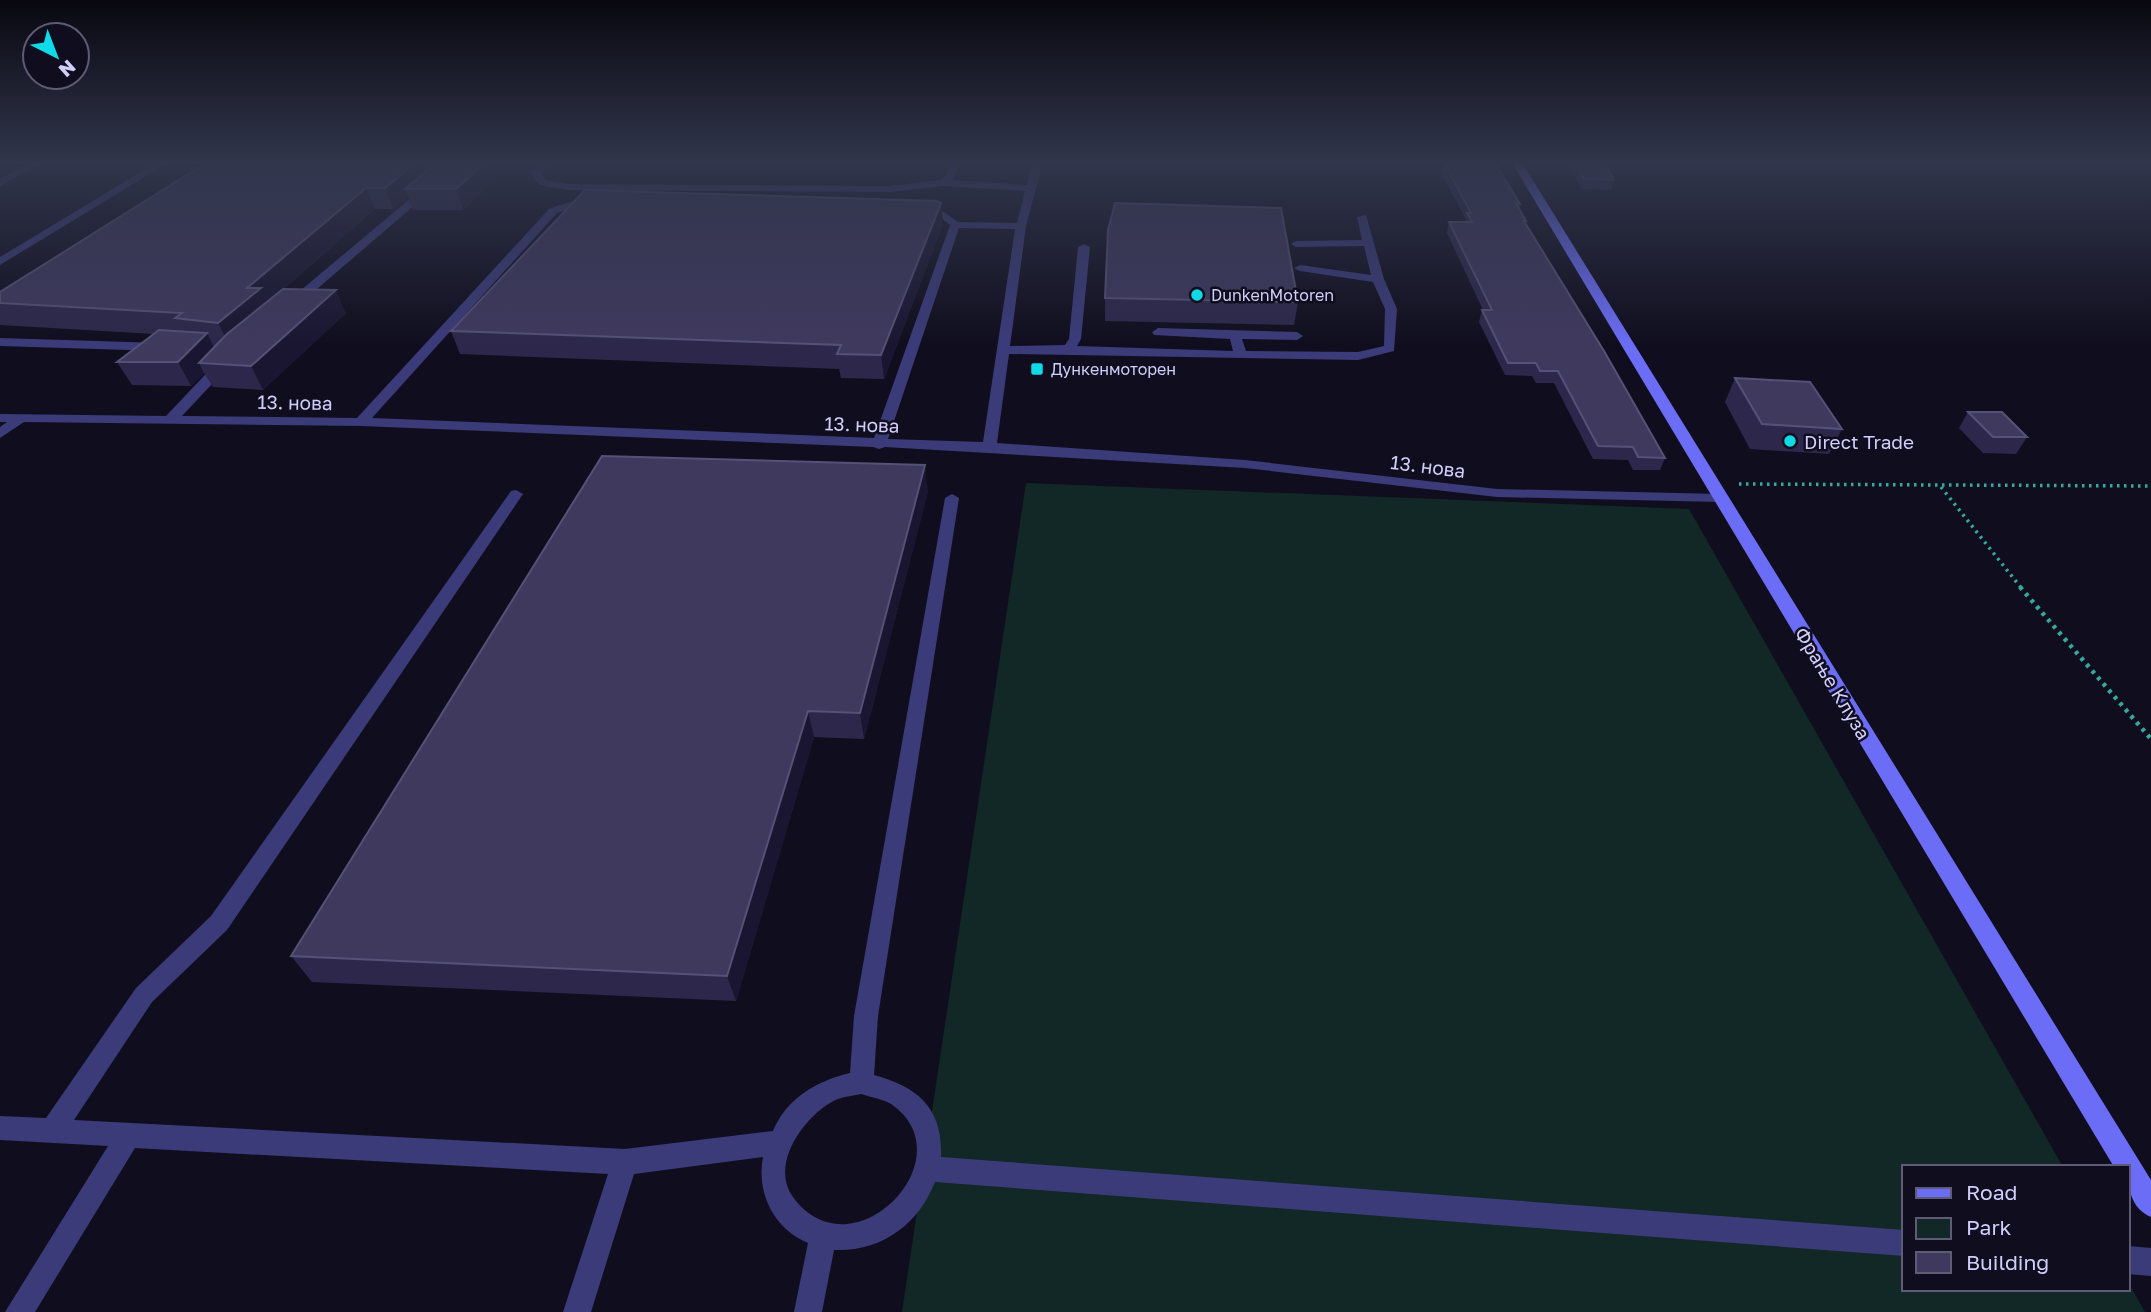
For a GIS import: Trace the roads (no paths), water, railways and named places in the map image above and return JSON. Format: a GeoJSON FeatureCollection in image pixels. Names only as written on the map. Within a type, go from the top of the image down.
{"type":"FeatureCollection","features":[{"type":"Feature","properties":{"kind":"main road","name":"Фрање Клуза"},"geometry":{"type":"LineString","coordinates":[[1553,222],[2127,1165]]}},
{"type":"Feature","properties":{"kind":"main road","name":"Фрање Клуза"},"geometry":{"type":"LineString","coordinates":[[2130,1170],[2151,1204]]}},
{"type":"Feature","properties":{"kind":"lane"},"geometry":{"type":"LineString","coordinates":[[0,262],[65,222]]}},
{"type":"Feature","properties":{"kind":"lane"},"geometry":{"type":"LineString","coordinates":[[286,309],[389,222]]}},
{"type":"Feature","properties":{"kind":"lane"},"geometry":{"type":"LineString","coordinates":[[361,422],[542,222]]}},
{"type":"Feature","properties":{"kind":"lane"},"geometry":{"type":"LineString","coordinates":[[989,447],[1022,222]]}},
{"type":"Feature","properties":{"kind":"lane"},"geometry":{"type":"LineString","coordinates":[[1003,350],[1069,349],[1120,354],[1358,356],[1390,348],[1391,309],[1378,279],[1363,222]]}},
{"type":"Feature","properties":{"kind":"lane"},"geometry":{"type":"LineString","coordinates":[[955,225],[1021,226]]}},
{"type":"Feature","properties":{"kind":"lane"},"geometry":{"type":"LineString","coordinates":[[879,444],[955,225]]}},
{"type":"Feature","properties":{"kind":"lane"},"geometry":{"type":"LineString","coordinates":[[1296,244],[1369,243]]}},
{"type":"Feature","properties":{"kind":"lane"},"geometry":{"type":"LineString","coordinates":[[1069,349],[1075,339],[1084,247]]}},
{"type":"Feature","properties":{"kind":"lane"},"geometry":{"type":"LineString","coordinates":[[1300,268],[1378,279]]}},
{"type":"Feature","properties":{"kind":"lane"},"geometry":{"type":"LineString","coordinates":[[1158,332],[1297,336]]}},
{"type":"Feature","properties":{"kind":"lane"},"geometry":{"type":"LineString","coordinates":[[1236,335],[1241,355]]}},
{"type":"Feature","properties":{"kind":"lane"},"geometry":{"type":"LineString","coordinates":[[0,342],[173,347]]}},
{"type":"Feature","properties":{"kind":"lane"},"geometry":{"type":"LineString","coordinates":[[171,419],[234,353],[223,351]]}},
{"type":"Feature","properties":{"kind":"lane","name":"13. нова"},"geometry":{"type":"LineString","coordinates":[[0,418],[361,422],[989,447],[1245,464],[1497,493],[1716,491]]}},
{"type":"Feature","properties":{"kind":"lane"},"geometry":{"type":"LineString","coordinates":[[0,434],[21,418]]}},
{"type":"Feature","properties":{"kind":"lane"},"geometry":{"type":"LineString","coordinates":[[52,1131],[144,995],[219,923],[516,494]]}},
{"type":"Feature","properties":{"kind":"lane"},"geometry":{"type":"LineString","coordinates":[[861,1083],[866,1016],[952,498]]}},
{"type":"Feature","properties":{"kind":"lane"},"geometry":{"type":"LineString","coordinates":[[861,1083],[883,1085],[901,1094],[917,1108],[927,1126],[931,1147],[929,1169],[918,1194],[900,1216],[876,1231],[849,1238],[823,1236],[802,1227],[785,1210],[775,1190],[773,1167],[778,1143],[803,1107],[821,1094],[861,1083]]}},
{"type":"Feature","properties":{"kind":"lane"},"geometry":{"type":"LineString","coordinates":[[0,1128],[625,1162],[778,1143]]}},
{"type":"Feature","properties":{"kind":"lane"},"geometry":{"type":"LineString","coordinates":[[19,1312],[129,1135]]}},
{"type":"Feature","properties":{"kind":"lane"},"geometry":{"type":"LineString","coordinates":[[577,1312],[625,1162]]}},
{"type":"Feature","properties":{"kind":"lane"},"geometry":{"type":"LineString","coordinates":[[929,1169],[1902,1243]]}},
{"type":"Feature","properties":{"kind":"lane"},"geometry":{"type":"LineString","coordinates":[[808,1312],[823,1236]]}},
{"type":"Feature","properties":{"kind":"lane"},"geometry":{"type":"LineString","coordinates":[[2130,1260],[2151,1262]]}},
{"type":"Feature","properties":{"kind":"place","name":"DunkenMotoren"},"geometry":{"type":"Point","coordinates":[1197,295]}},
{"type":"Feature","properties":{"kind":"place","name":"Дункенмоторен"},"geometry":{"type":"Point","coordinates":[1037,369]}},
{"type":"Feature","properties":{"kind":"place","name":"Direct Trade"},"geometry":{"type":"Point","coordinates":[1790,441]}}]}
